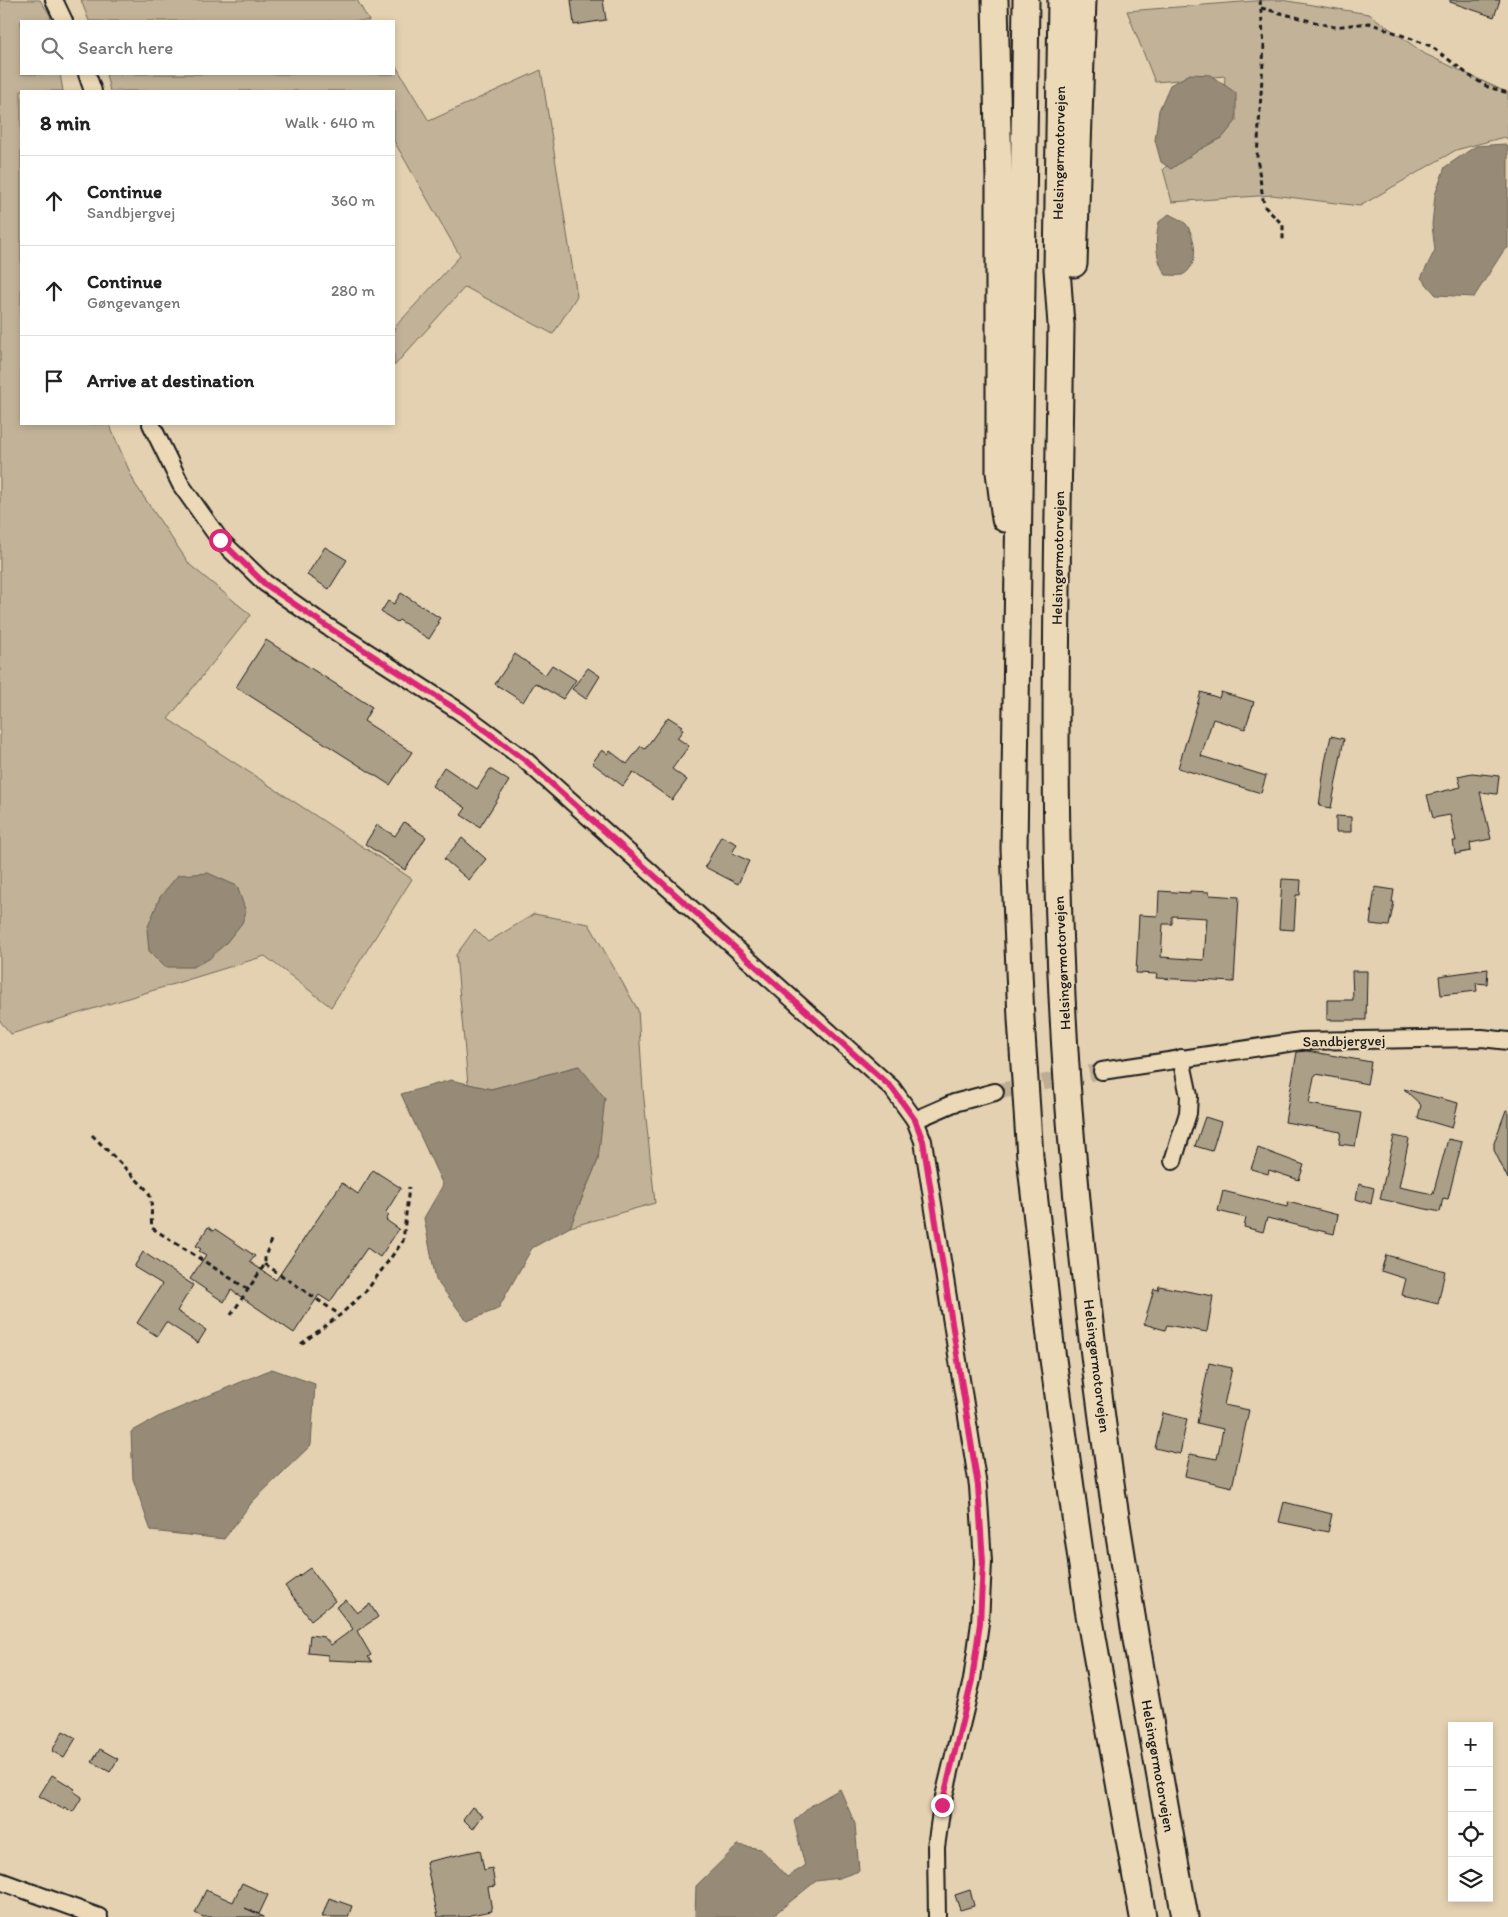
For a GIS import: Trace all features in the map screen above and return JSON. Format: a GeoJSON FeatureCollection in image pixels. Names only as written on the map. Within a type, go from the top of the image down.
{"type":"FeatureCollection","features":[{"type":"Feature","properties":{"kind":"highway"},"geometry":{"type":"LineString","coordinates":[[995,0],[999,179],[999,472],[1017,626]]}},
{"type":"Feature","properties":{"kind":"highway"},"geometry":{"type":"LineString","coordinates":[[1026,0],[1014,849],[1021,1019],[1030,1157],[1050,1344],[1088,1609],[1143,1917]]}},
{"type":"Feature","properties":{"kind":"highway","name":"Helsingørmotorvejen"},"geometry":{"type":"LineString","coordinates":[[1061,0],[1057,269],[1061,325],[1056,777],[1060,960],[1072,1143],[1091,1328],[1113,1497],[1137,1646],[1185,1917]]}},
{"type":"Feature","properties":{"kind":"highway"},"geometry":{"type":"LineString","coordinates":[[1061,325],[1074,271],[1084,0]]}},
{"type":"Feature","properties":{"kind":"street"},"geometry":{"type":"LineString","coordinates":[[54,0],[64,20]]}},
{"type":"Feature","properties":{"kind":"street"},"geometry":{"type":"LineString","coordinates":[[87,75],[93,90]]}},
{"type":"Feature","properties":{"kind":"street"},"geometry":{"type":"LineString","coordinates":[[151,425],[181,486],[220,540],[265,584],[459,711],[525,760],[892,1088],[915,1120],[923,1141],[978,1486],[983,1562],[980,1623],[972,1680],[942,1805],[936,1846],[935,1894],[937,1917]]}},
{"type":"Feature","properties":{"kind":"street","name":"Sandbjergvej"},"geometry":{"type":"LineString","coordinates":[[1102,1071],[1301,1041],[1482,1038],[1508,1041]]}},
{"type":"Feature","properties":{"kind":"street"},"geometry":{"type":"LineString","coordinates":[[1172,1161],[1188,1112],[1189,1096],[1182,1058]]}},
{"type":"Feature","properties":{"kind":"street"},"geometry":{"type":"LineString","coordinates":[[915,1120],[954,1103],[994,1092]]}},
{"type":"Feature","properties":{"kind":"street"},"geometry":{"type":"LineString","coordinates":[[0,1881],[99,1917]]}},
{"type":"Feature","properties":{"kind":"path"},"geometry":{"type":"LineString","coordinates":[[1260,0],[1264,46],[1257,157],[1264,206],[1283,225],[1282,242]]}},
{"type":"Feature","properties":{"kind":"path"},"geometry":{"type":"LineString","coordinates":[[1261,8],[1334,27],[1369,23],[1431,46],[1482,84],[1508,93]]}},
{"type":"Feature","properties":{"kind":"path"},"geometry":{"type":"LineString","coordinates":[[92,1135],[148,1192],[152,1200],[152,1228],[249,1290]]}},
{"type":"Feature","properties":{"kind":"path"},"geometry":{"type":"LineString","coordinates":[[301,1344],[340,1315],[367,1290],[403,1241],[409,1187]]}},
{"type":"Feature","properties":{"kind":"path"},"geometry":{"type":"LineString","coordinates":[[231,1315],[265,1264],[265,1257],[272,1237]]}},
{"type":"Feature","properties":{"kind":"path"},"geometry":{"type":"LineString","coordinates":[[265,1264],[340,1315]]}},
{"type":"Feature","properties":{"kind":"shaded area"},"geometry":{"type":"Polygon","coordinates":[[[0,0],[40,0],[50,15],[51,20],[20,20],[20,75],[60,75],[63,90],[20,90],[20,425],[109,425],[135,484],[190,565],[251,615],[168,719],[412,879],[331,1007],[265,956],[11,1034],[0,1021],[0,0]]]}},
{"type":"Feature","properties":{"kind":"shaded area"},"geometry":{"type":"Polygon","coordinates":[[[81,0],[357,0],[368,20],[89,20],[81,0]]]}},
{"type":"Feature","properties":{"kind":"shaded area"},"geometry":{"type":"Polygon","coordinates":[[[1281,0],[1369,14],[1425,54],[1508,93],[1508,139],[1504,137],[1456,150],[1360,206],[1272,195],[1172,202],[1163,169],[1222,127],[1225,76],[1155,82],[1127,11],[1281,0]]]}},
{"type":"Feature","properties":{"kind":"shaded area"},"geometry":{"type":"Polygon","coordinates":[[[395,65],[429,121],[541,70],[577,296],[553,334],[465,287],[395,365],[395,327],[460,256],[395,143],[395,90],[110,90],[106,75],[395,75],[395,65]]]}},
{"type":"Feature","properties":{"kind":"shaded area"},"geometry":{"type":"Polygon","coordinates":[[[1190,74],[1210,75],[1236,93],[1236,121],[1223,137],[1199,150],[1171,169],[1161,162],[1155,140],[1159,110],[1170,85],[1190,74]]]}},
{"type":"Feature","properties":{"kind":"shaded area"},"geometry":{"type":"Polygon","coordinates":[[[1505,144],[1508,146],[1508,248],[1504,250],[1474,297],[1436,295],[1421,278],[1435,250],[1432,225],[1435,195],[1445,167],[1476,146],[1505,144]]]}},
{"type":"Feature","properties":{"kind":"shaded area"},"geometry":{"type":"Polygon","coordinates":[[[1169,214],[1186,224],[1194,244],[1192,265],[1182,275],[1166,275],[1158,256],[1157,236],[1159,222],[1169,214]]]}},
{"type":"Feature","properties":{"kind":"shaded area"},"geometry":{"type":"Polygon","coordinates":[[[208,873],[237,886],[246,912],[242,923],[226,943],[209,959],[193,967],[165,967],[149,951],[147,929],[160,897],[178,875],[208,873]]]}},
{"type":"Feature","properties":{"kind":"shaded area"},"geometry":{"type":"Polygon","coordinates":[[[534,914],[589,924],[638,1010],[643,1090],[655,1203],[570,1227],[598,1160],[579,1066],[491,1089],[468,1084],[456,955],[475,929],[488,942],[534,914]]]}},
{"type":"Feature","properties":{"kind":"shaded area"},"geometry":{"type":"Polygon","coordinates":[[[579,1066],[605,1098],[598,1160],[570,1227],[532,1248],[498,1309],[467,1321],[436,1280],[424,1218],[443,1185],[401,1094],[451,1080],[491,1089],[579,1066]]]}},
{"type":"Feature","properties":{"kind":"shaded area"},"geometry":{"type":"Polygon","coordinates":[[[272,1369],[315,1384],[311,1445],[252,1502],[224,1539],[151,1531],[133,1479],[131,1432],[158,1417],[272,1369]]]}},
{"type":"Feature","properties":{"kind":"shaded area"},"geometry":{"type":"Polygon","coordinates":[[[840,1789],[855,1824],[859,1871],[839,1878],[816,1881],[771,1917],[695,1917],[696,1886],[738,1845],[761,1849],[787,1877],[805,1866],[794,1821],[812,1805],[840,1789]]]}},
{"type":"Feature","properties":{"kind":"building"},"geometry":{"type":"Polygon","coordinates":[[[571,0],[603,0],[606,20],[574,25],[571,0]]]}},
{"type":"Feature","properties":{"kind":"building"},"geometry":{"type":"Polygon","coordinates":[[[1450,0],[1500,0],[1494,17],[1450,2],[1450,0]]]}},
{"type":"Feature","properties":{"kind":"building"},"geometry":{"type":"Polygon","coordinates":[[[325,547],[347,560],[329,589],[307,575],[325,547]]]}},
{"type":"Feature","properties":{"kind":"building"},"geometry":{"type":"Polygon","coordinates":[[[401,593],[440,618],[429,639],[399,620],[397,622],[381,612],[388,601],[394,604],[401,593]]]}},
{"type":"Feature","properties":{"kind":"building"},"geometry":{"type":"Polygon","coordinates":[[[266,640],[372,707],[364,721],[412,752],[390,785],[236,687],[266,640]]]}},
{"type":"Feature","properties":{"kind":"building"},"geometry":{"type":"Polygon","coordinates":[[[515,654],[545,675],[552,665],[576,680],[563,699],[535,683],[523,702],[495,684],[515,654]]]}},
{"type":"Feature","properties":{"kind":"building"},"geometry":{"type":"Polygon","coordinates":[[[588,668],[600,676],[586,699],[572,689],[588,668]]]}},
{"type":"Feature","properties":{"kind":"building"},"geometry":{"type":"Polygon","coordinates":[[[1201,692],[1219,698],[1221,692],[1254,702],[1245,729],[1213,719],[1201,756],[1266,776],[1261,793],[1178,768],[1201,692]]]}},
{"type":"Feature","properties":{"kind":"building"},"geometry":{"type":"Polygon","coordinates":[[[668,717],[682,726],[680,728],[683,730],[677,738],[689,746],[672,769],[687,780],[672,800],[633,772],[623,786],[592,763],[602,750],[608,754],[610,751],[627,764],[641,746],[645,749],[668,717]]]}},
{"type":"Feature","properties":{"kind":"building"},"geometry":{"type":"Polygon","coordinates":[[[1331,736],[1344,739],[1331,808],[1319,806],[1325,762],[1331,736]]]}},
{"type":"Feature","properties":{"kind":"building"},"geometry":{"type":"Polygon","coordinates":[[[444,767],[477,789],[490,769],[509,781],[480,827],[461,815],[466,808],[432,786],[444,767]]]}},
{"type":"Feature","properties":{"kind":"building"},"geometry":{"type":"Polygon","coordinates":[[[1472,773],[1499,776],[1497,794],[1480,792],[1491,839],[1470,843],[1471,851],[1455,854],[1453,841],[1456,841],[1450,815],[1433,818],[1427,795],[1461,787],[1458,776],[1472,773]]]}},
{"type":"Feature","properties":{"kind":"building"},"geometry":{"type":"Polygon","coordinates":[[[1336,816],[1351,817],[1351,832],[1336,832],[1336,816]]]}},
{"type":"Feature","properties":{"kind":"building"},"geometry":{"type":"Polygon","coordinates":[[[404,822],[426,837],[405,870],[365,844],[377,825],[395,836],[404,822]]]}},
{"type":"Feature","properties":{"kind":"building"},"geometry":{"type":"Polygon","coordinates":[[[721,836],[737,844],[732,853],[749,861],[738,884],[705,867],[721,836]]]}},
{"type":"Feature","properties":{"kind":"building"},"geometry":{"type":"Polygon","coordinates":[[[462,838],[486,859],[469,880],[444,859],[462,838]]]}},
{"type":"Feature","properties":{"kind":"building"},"geometry":{"type":"Polygon","coordinates":[[[1282,879],[1301,880],[1300,895],[1296,895],[1294,930],[1279,929],[1282,879]]]}},
{"type":"Feature","properties":{"kind":"building"},"geometry":{"type":"Polygon","coordinates":[[[1375,887],[1394,890],[1392,902],[1394,902],[1389,926],[1370,924],[1375,887]]]}},
{"type":"Feature","properties":{"kind":"building"},"geometry":{"type":"Polygon","coordinates":[[[1159,891],[1209,892],[1209,895],[1239,897],[1234,982],[1156,978],[1157,974],[1136,973],[1139,915],[1158,916],[1159,891]],[[1172,916],[1172,924],[1163,924],[1161,957],[1204,960],[1207,918],[1172,916]]]}},
{"type":"Feature","properties":{"kind":"building"},"geometry":{"type":"Polygon","coordinates":[[[1488,969],[1487,984],[1476,983],[1477,991],[1441,995],[1439,976],[1488,969]]]}},
{"type":"Feature","properties":{"kind":"building"},"geometry":{"type":"Polygon","coordinates":[[[1352,971],[1367,971],[1366,1020],[1327,1020],[1327,1000],[1353,1000],[1352,971]]]}},
{"type":"Feature","properties":{"kind":"building"},"geometry":{"type":"Polygon","coordinates":[[[1307,1051],[1371,1062],[1367,1084],[1316,1074],[1314,1077],[1309,1104],[1361,1113],[1355,1146],[1339,1144],[1341,1132],[1285,1122],[1297,1052],[1307,1051]]]}},
{"type":"Feature","properties":{"kind":"building"},"geometry":{"type":"Polygon","coordinates":[[[1404,1089],[1458,1103],[1452,1128],[1418,1118],[1421,1105],[1404,1089]]]}},
{"type":"Feature","properties":{"kind":"building"},"geometry":{"type":"Polygon","coordinates":[[[1506,1110],[1508,1110],[1508,1179],[1494,1150],[1494,1143],[1506,1110]]]}},
{"type":"Feature","properties":{"kind":"building"},"geometry":{"type":"Polygon","coordinates":[[[1205,1117],[1221,1122],[1212,1151],[1195,1146],[1205,1117]]]}},
{"type":"Feature","properties":{"kind":"building"},"geometry":{"type":"Polygon","coordinates":[[[1394,1136],[1409,1139],[1399,1187],[1433,1194],[1448,1139],[1462,1142],[1448,1199],[1443,1198],[1440,1212],[1380,1199],[1394,1136]]]}},
{"type":"Feature","properties":{"kind":"building"},"geometry":{"type":"Polygon","coordinates":[[[1258,1148],[1304,1165],[1299,1180],[1269,1170],[1268,1174],[1251,1169],[1258,1148]]]}},
{"type":"Feature","properties":{"kind":"building"},"geometry":{"type":"Polygon","coordinates":[[[373,1170],[401,1188],[386,1212],[389,1215],[386,1220],[399,1229],[380,1257],[367,1248],[330,1302],[319,1295],[294,1333],[231,1290],[224,1302],[190,1279],[206,1255],[199,1251],[201,1249],[196,1246],[208,1227],[214,1231],[215,1229],[255,1256],[250,1262],[276,1280],[342,1183],[358,1194],[373,1170]]]}},
{"type":"Feature","properties":{"kind":"building"},"geometry":{"type":"Polygon","coordinates":[[[1359,1184],[1374,1188],[1371,1204],[1356,1199],[1359,1184]]]}},
{"type":"Feature","properties":{"kind":"building"},"geometry":{"type":"Polygon","coordinates":[[[1223,1191],[1287,1207],[1288,1202],[1338,1215],[1334,1234],[1267,1218],[1263,1232],[1244,1227],[1246,1218],[1218,1211],[1223,1191]]]}},
{"type":"Feature","properties":{"kind":"building"},"geometry":{"type":"Polygon","coordinates":[[[143,1252],[193,1285],[177,1311],[206,1330],[198,1343],[166,1322],[157,1336],[137,1323],[162,1284],[134,1267],[143,1252]]]}},
{"type":"Feature","properties":{"kind":"building"},"geometry":{"type":"Polygon","coordinates":[[[1386,1255],[1445,1271],[1438,1304],[1402,1295],[1406,1279],[1381,1271],[1386,1255]]]}},
{"type":"Feature","properties":{"kind":"building"},"geometry":{"type":"Polygon","coordinates":[[[1159,1286],[1213,1296],[1207,1332],[1167,1325],[1165,1330],[1144,1324],[1154,1289],[1158,1290],[1159,1286]]]}},
{"type":"Feature","properties":{"kind":"building"},"geometry":{"type":"Polygon","coordinates":[[[1209,1363],[1232,1368],[1224,1405],[1249,1410],[1232,1487],[1185,1476],[1190,1454],[1217,1459],[1223,1429],[1197,1423],[1209,1363]]]}},
{"type":"Feature","properties":{"kind":"building"},"geometry":{"type":"Polygon","coordinates":[[[1163,1413],[1187,1419],[1180,1454],[1155,1448],[1163,1413]]]}},
{"type":"Feature","properties":{"kind":"building"},"geometry":{"type":"Polygon","coordinates":[[[1284,1502],[1332,1514],[1328,1532],[1279,1522],[1284,1502]]]}},
{"type":"Feature","properties":{"kind":"building"},"geometry":{"type":"Polygon","coordinates":[[[310,1568],[335,1601],[311,1620],[285,1586],[310,1568]]]}},
{"type":"Feature","properties":{"kind":"building"},"geometry":{"type":"Polygon","coordinates":[[[346,1600],[357,1613],[370,1604],[378,1617],[357,1631],[371,1655],[368,1657],[372,1662],[328,1660],[328,1655],[308,1653],[310,1635],[324,1637],[331,1645],[353,1629],[336,1607],[346,1600]]]}},
{"type":"Feature","properties":{"kind":"building"},"geometry":{"type":"Polygon","coordinates":[[[63,1731],[76,1738],[64,1758],[52,1751],[63,1731]]]}},
{"type":"Feature","properties":{"kind":"building"},"geometry":{"type":"Polygon","coordinates":[[[100,1749],[118,1759],[110,1772],[92,1762],[100,1749]]]}},
{"type":"Feature","properties":{"kind":"building"},"geometry":{"type":"Polygon","coordinates":[[[52,1775],[75,1789],[73,1791],[82,1797],[73,1812],[64,1807],[63,1809],[39,1796],[52,1775]]]}},
{"type":"Feature","properties":{"kind":"building"},"geometry":{"type":"Polygon","coordinates":[[[472,1807],[483,1815],[473,1829],[463,1819],[472,1807]]]}},
{"type":"Feature","properties":{"kind":"building"},"geometry":{"type":"Polygon","coordinates":[[[480,1850],[484,1870],[492,1868],[495,1886],[488,1887],[492,1911],[470,1915],[469,1917],[438,1917],[426,1862],[480,1850]]]}},
{"type":"Feature","properties":{"kind":"building"},"geometry":{"type":"Polygon","coordinates":[[[242,1883],[268,1895],[259,1914],[245,1908],[264,1917],[203,1917],[195,1913],[206,1890],[233,1902],[242,1883]]]}},
{"type":"Feature","properties":{"kind":"building"},"geometry":{"type":"Polygon","coordinates":[[[970,1890],[974,1906],[960,1910],[955,1895],[970,1890]]]}},
{"type":"Feature","properties":{"kind":"building"},"geometry":{"type":"Polygon","coordinates":[[[329,1898],[352,1906],[348,1917],[322,1917],[329,1898]]]}},
{"type":"Feature","properties":{"kind":"tunnel"},"geometry":{"type":"LineString","coordinates":[[995,1092],[1102,1071]]}},
{"type":"Feature","properties":{"kind":"route"},"geometry":{"type":"LineString","coordinates":[[220,540],[265,584],[459,711],[525,760],[892,1088],[915,1120],[923,1141],[978,1486],[983,1562],[980,1623],[972,1680],[942,1805]]}}]}
